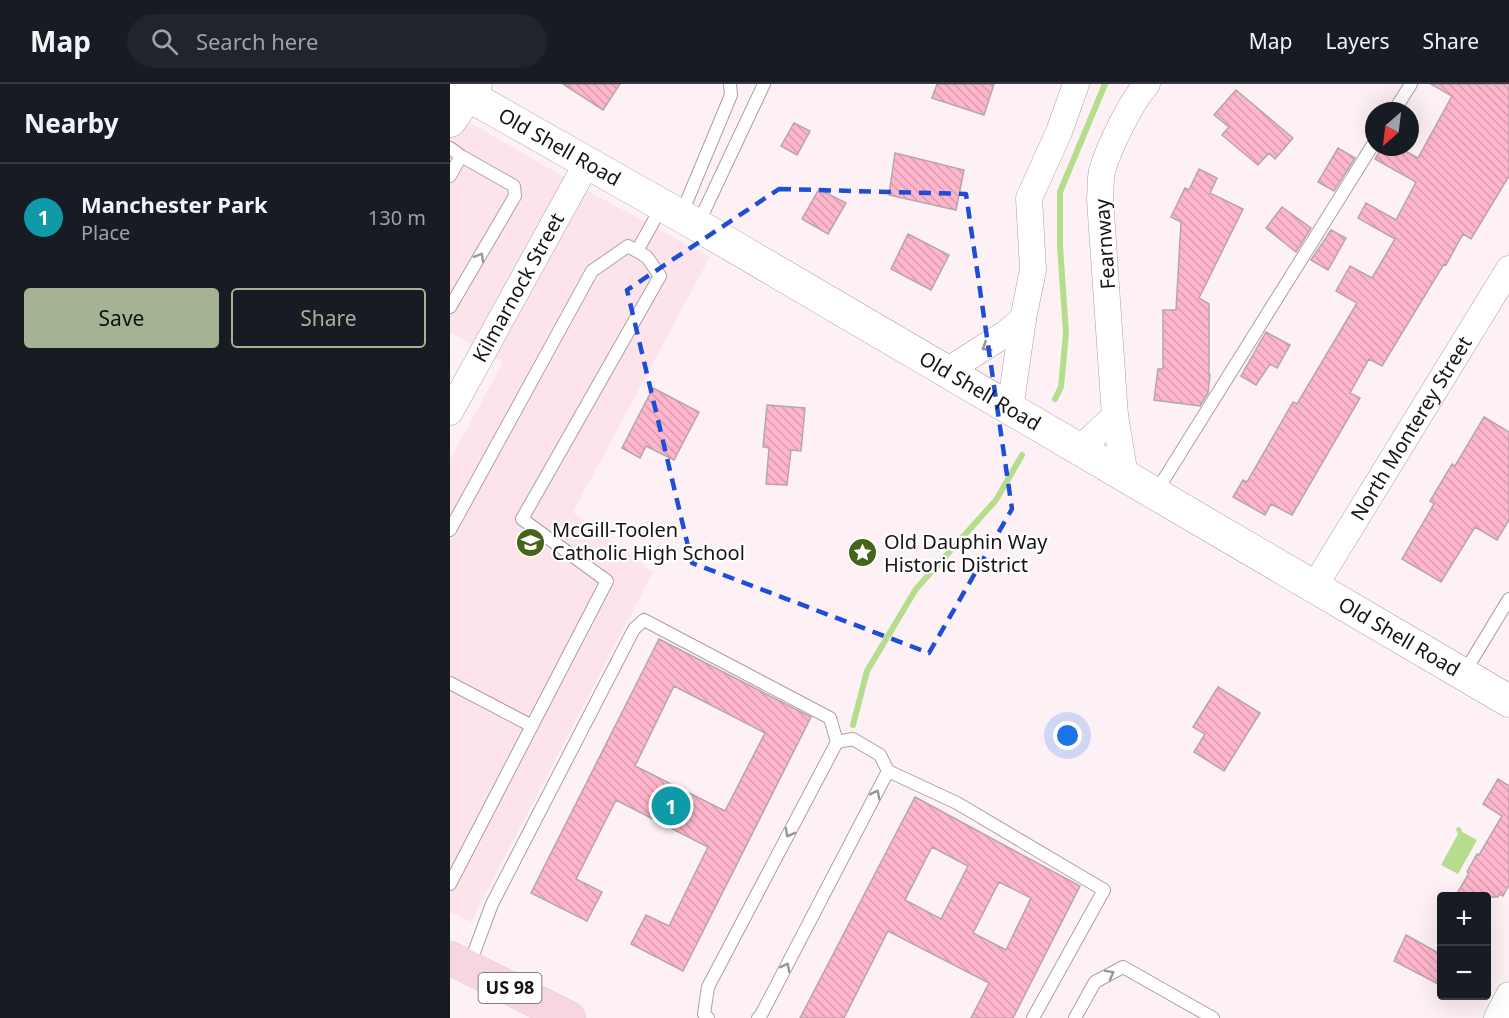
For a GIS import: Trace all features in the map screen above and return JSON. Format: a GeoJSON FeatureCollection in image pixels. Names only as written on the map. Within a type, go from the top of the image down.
{"type":"FeatureCollection","features":[{"type":"Feature","properties":{"kind":"main road","name":"US 98"},"geometry":{"type":"LineString","coordinates":[[459,963],[569,1018]]}},
{"type":"Feature","properties":{"kind":"street"},"geometry":{"type":"LineString","coordinates":[[1010,409],[1023,319],[1033,270],[1029,198],[1059,132],[1076,84]]}},
{"type":"Feature","properties":{"kind":"street","name":"Fearnway"},"geometry":{"type":"LineString","coordinates":[[1125,476],[1115,416],[1101,199],[1102,172],[1118,132],[1139,93],[1147,84]]}},
{"type":"Feature","properties":{"kind":"street","name":"Old Shell Road"},"geometry":{"type":"LineString","coordinates":[[465,88],[587,163],[1509,701]]}},
{"type":"Feature","properties":{"kind":"street"},"geometry":{"type":"LineString","coordinates":[[450,121],[465,88]]}},
{"type":"Feature","properties":{"kind":"street","name":"Kilmarnock Street"},"geometry":{"type":"LineString","coordinates":[[450,412],[587,163]]}},
{"type":"Feature","properties":{"kind":"street","name":"North Monterey Street"},"geometry":{"type":"LineString","coordinates":[[1314,587],[1509,269]]}},
{"type":"Feature","properties":{"kind":"street"},"geometry":{"type":"LineString","coordinates":[[947,371],[1005,334],[1023,319]]}},
{"type":"Feature","properties":{"kind":"street"},"geometry":{"type":"LineString","coordinates":[[1080,449],[1115,416]]}},
{"type":"Feature","properties":{"kind":"street"},"geometry":{"type":"LineString","coordinates":[[1497,1018],[1509,995]]}},
{"type":"Feature","properties":{"kind":"lane"},"geometry":{"type":"LineString","coordinates":[[680,216],[731,95],[730,84]]}},
{"type":"Feature","properties":{"kind":"lane"},"geometry":{"type":"LineString","coordinates":[[638,251],[680,216],[764,84]]}},
{"type":"Feature","properties":{"kind":"lane"},"geometry":{"type":"LineString","coordinates":[[1400,102],[1411,84]]}},
{"type":"Feature","properties":{"kind":"lane"},"geometry":{"type":"LineString","coordinates":[[450,148],[514,186],[515,196],[450,307]]}},
{"type":"Feature","properties":{"kind":"lane"},"geometry":{"type":"LineString","coordinates":[[450,176],[461,156]]}},
{"type":"Feature","properties":{"kind":"lane"},"geometry":{"type":"LineString","coordinates":[[1155,494],[1366,156]]}},
{"type":"Feature","properties":{"kind":"lane"},"geometry":{"type":"LineString","coordinates":[[450,530],[592,271],[628,246],[647,256],[660,276],[522,519],[607,581],[450,884]]}},
{"type":"Feature","properties":{"kind":"lane"},"geometry":{"type":"LineString","coordinates":[[1463,674],[1509,599]]}},
{"type":"Feature","properties":{"kind":"lane"},"geometry":{"type":"LineString","coordinates":[[459,963],[492,904],[634,629],[644,620],[830,718],[837,742],[708,987],[704,1014],[708,1018]]}},
{"type":"Feature","properties":{"kind":"lane"},"geometry":{"type":"LineString","coordinates":[[450,682],[532,726]]}},
{"type":"Feature","properties":{"kind":"lane"},"geometry":{"type":"LineString","coordinates":[[837,742],[854,739],[880,754],[888,771],[957,803],[1104,890],[1034,1018]]}},
{"type":"Feature","properties":{"kind":"lane"},"geometry":{"type":"LineString","coordinates":[[758,1018],[888,771]]}},
{"type":"Feature","properties":{"kind":"lane"},"geometry":{"type":"LineString","coordinates":[[1075,1018],[1095,982],[1123,967],[1214,1018]]}},
{"type":"Feature","properties":{"kind":"highlighted area"},"geometry":{"type":"Polygon","coordinates":[[[779,189],[966,194],[1012,509],[929,653],[692,563],[627,290],[779,189]]]}},
{"type":"Feature","properties":{"kind":"shaded area","name":"McGill-Toolen Catholic High School"},"geometry":{"type":"Polygon","coordinates":[[[450,111],[597,196],[710,257],[573,512],[653,572],[471,922],[450,912],[450,460],[503,362],[450,332],[450,111]]]}},
{"type":"Feature","properties":{"kind":"shaded area"},"geometry":{"type":"Polygon","coordinates":[[[1458,827],[1462,832],[1477,840],[1458,874],[1441,865],[1458,834],[1456,829],[1458,827]]]}},
{"type":"Feature","properties":{"kind":"building"},"geometry":{"type":"Polygon","coordinates":[[[563,84],[620,84],[603,110],[563,84]]]}},
{"type":"Feature","properties":{"kind":"building"},"geometry":{"type":"Polygon","coordinates":[[[937,84],[994,84],[984,115],[932,98],[937,84]]]}},
{"type":"Feature","properties":{"kind":"building"},"geometry":{"type":"Polygon","coordinates":[[[1431,84],[1509,84],[1509,176],[1471,239],[1463,234],[1382,366],[1369,359],[1350,393],[1360,398],[1292,515],[1271,504],[1265,515],[1233,497],[1243,480],[1247,482],[1293,402],[1297,404],[1357,303],[1336,291],[1350,266],[1372,278],[1395,239],[1358,218],[1366,203],[1396,220],[1416,182],[1375,159],[1377,156],[1414,156],[1418,158],[1452,96],[1431,84]]]}},
{"type":"Feature","properties":{"kind":"building"},"geometry":{"type":"Polygon","coordinates":[[[1236,90],[1293,138],[1275,159],[1269,153],[1258,165],[1222,135],[1229,127],[1214,115],[1236,90]]]}},
{"type":"Feature","properties":{"kind":"building"},"geometry":{"type":"Polygon","coordinates":[[[794,123],[810,131],[797,155],[781,146],[794,123]]]}},
{"type":"Feature","properties":{"kind":"building"},"geometry":{"type":"Polygon","coordinates":[[[1338,148],[1355,158],[1334,191],[1318,182],[1338,148]]]}},
{"type":"Feature","properties":{"kind":"building"},"geometry":{"type":"Polygon","coordinates":[[[895,153],[964,170],[956,210],[889,195],[895,153]]]}},
{"type":"Feature","properties":{"kind":"building"},"geometry":{"type":"Polygon","coordinates":[[[1199,169],[1217,178],[1210,193],[1243,209],[1199,298],[1209,304],[1210,375],[1208,393],[1200,406],[1154,400],[1158,369],[1163,369],[1163,310],[1176,310],[1181,222],[1171,217],[1185,188],[1189,190],[1199,169]]]}},
{"type":"Feature","properties":{"kind":"building"},"geometry":{"type":"Polygon","coordinates":[[[819,189],[846,203],[828,234],[802,219],[819,189]]]}},
{"type":"Feature","properties":{"kind":"building"},"geometry":{"type":"Polygon","coordinates":[[[1282,207],[1311,228],[1296,252],[1266,228],[1282,207]]]}},
{"type":"Feature","properties":{"kind":"building"},"geometry":{"type":"Polygon","coordinates":[[[1331,230],[1346,238],[1328,270],[1311,260],[1331,230]]]}},
{"type":"Feature","properties":{"kind":"building"},"geometry":{"type":"Polygon","coordinates":[[[908,234],[949,255],[931,290],[891,269],[908,234]]]}},
{"type":"Feature","properties":{"kind":"building"},"geometry":{"type":"Polygon","coordinates":[[[1266,332],[1290,345],[1277,368],[1270,364],[1256,385],[1241,376],[1266,332]]]}},
{"type":"Feature","properties":{"kind":"building"},"geometry":{"type":"Polygon","coordinates":[[[653,388],[699,412],[674,460],[646,446],[640,458],[622,448],[653,388]]]}},
{"type":"Feature","properties":{"kind":"building"},"geometry":{"type":"Polygon","coordinates":[[[767,405],[805,408],[801,451],[791,450],[787,485],[766,484],[769,448],[763,447],[767,405]]]}},
{"type":"Feature","properties":{"kind":"building"},"geometry":{"type":"Polygon","coordinates":[[[1484,417],[1509,432],[1509,520],[1497,540],[1475,527],[1441,582],[1402,559],[1434,504],[1430,501],[1452,464],[1455,466],[1484,417]]]}},
{"type":"Feature","properties":{"kind":"building"},"geometry":{"type":"Polygon","coordinates":[[[659,639],[811,717],[683,971],[631,944],[646,915],[669,926],[708,847],[616,800],[576,879],[602,892],[587,921],[531,893],[659,639]],[[674,686],[635,766],[725,811],[765,733],[674,686]]]}},
{"type":"Feature","properties":{"kind":"building"},"geometry":{"type":"Polygon","coordinates":[[[1218,687],[1260,713],[1224,771],[1194,752],[1205,734],[1193,727],[1218,687]]]}},
{"type":"Feature","properties":{"kind":"building"},"geometry":{"type":"Polygon","coordinates":[[[1498,779],[1509,786],[1509,885],[1503,896],[1499,894],[1498,897],[1491,897],[1491,892],[1458,892],[1477,854],[1479,855],[1502,816],[1483,804],[1498,779]]]}},
{"type":"Feature","properties":{"kind":"building"},"geometry":{"type":"Polygon","coordinates":[[[915,797],[1080,886],[1013,1018],[971,1018],[989,983],[888,931],[844,1018],[800,1018],[915,797]],[[932,847],[905,900],[941,919],[968,866],[932,847]],[[999,882],[973,933],[1006,950],[1031,898],[999,882]]]}},
{"type":"Feature","properties":{"kind":"building"},"geometry":{"type":"Polygon","coordinates":[[[1406,935],[1437,952],[1437,983],[1394,961],[1406,935]]]}},
{"type":"Feature","properties":{"kind":"waterway"},"geometry":{"type":"LineString","coordinates":[[1055,399],[1061,387],[1066,333],[1060,246],[1060,192],[1105,84]]}},
{"type":"Feature","properties":{"kind":"waterway"},"geometry":{"type":"LineString","coordinates":[[853,725],[867,671],[916,589],[996,500],[1022,455]]}},
{"type":"Feature","properties":{"kind":"place","name":"McGill-Toolen Catholic High School"},"geometry":{"type":"Point","coordinates":[531,542]}},
{"type":"Feature","properties":{"kind":"place","name":"Old Dauphin Way Historic District"},"geometry":{"type":"Point","coordinates":[863,553]}},
{"type":"Feature","properties":{"kind":"place","name":"Manchester Park"},"geometry":{"type":"Point","coordinates":[671,806]}}]}
